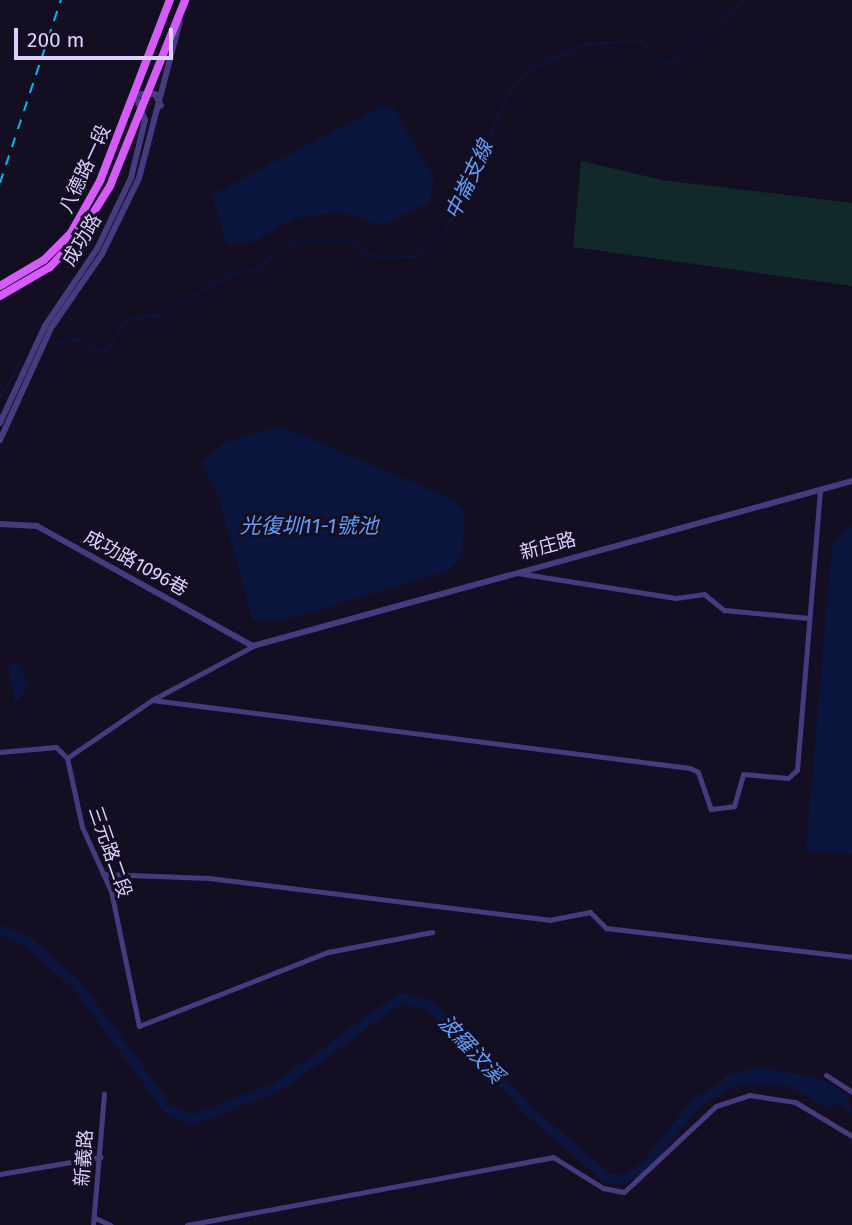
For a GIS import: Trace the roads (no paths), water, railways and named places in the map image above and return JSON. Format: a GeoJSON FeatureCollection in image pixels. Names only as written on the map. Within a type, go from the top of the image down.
{"type":"FeatureCollection","features":[{"type":"Feature","properties":{"kind":"main road","name":"八德路一段"},"geometry":{"type":"LineString","coordinates":[[23,280],[71,233],[135,94],[170,0]]}},
{"type":"Feature","properties":{"kind":"main road","name":"八德路一段"},"geometry":{"type":"LineString","coordinates":[[23,280],[79,236],[110,186],[185,0]]}},
{"type":"Feature","properties":{"kind":"main road"},"geometry":{"type":"LineString","coordinates":[[0,286],[23,280]]}},
{"type":"Feature","properties":{"kind":"main road"},"geometry":{"type":"LineString","coordinates":[[0,296],[23,280]]}},
{"type":"Feature","properties":{"kind":"street","name":"成功路"},"geometry":{"type":"LineString","coordinates":[[0,440],[51,328],[121,219],[161,106],[182,10]]}},
{"type":"Feature","properties":{"kind":"street"},"geometry":{"type":"LineString","coordinates":[[144,107],[135,94],[149,92],[161,106]]}},
{"type":"Feature","properties":{"kind":"street","name":"成功路"},"geometry":{"type":"LineString","coordinates":[[0,423],[45,326],[116,215],[131,178],[144,107]]}},
{"type":"Feature","properties":{"kind":"street","name":"新庄路"},"geometry":{"type":"LineString","coordinates":[[253,646],[511,572],[852,481]]}},
{"type":"Feature","properties":{"kind":"street"},"geometry":{"type":"LineString","coordinates":[[152,700],[690,768],[698,772],[711,809],[734,806],[743,774],[788,778],[797,770],[820,490]]}},
{"type":"Feature","properties":{"kind":"street","name":"成功路1096巷"},"geometry":{"type":"LineString","coordinates":[[0,524],[37,526],[253,646]]}},
{"type":"Feature","properties":{"kind":"street"},"geometry":{"type":"LineString","coordinates":[[511,572],[676,598],[704,594],[724,610],[809,618]]}},
{"type":"Feature","properties":{"kind":"street"},"geometry":{"type":"LineString","coordinates":[[0,752],[56,747],[67,758],[152,700],[253,646]]}},
{"type":"Feature","properties":{"kind":"street","name":"三元路二段"},"geometry":{"type":"LineString","coordinates":[[67,758],[82,827],[103,874],[139,1026],[328,952],[432,932]]}},
{"type":"Feature","properties":{"kind":"street"},"geometry":{"type":"LineString","coordinates":[[103,874],[209,878],[549,920],[590,912],[607,928],[852,957]]}},
{"type":"Feature","properties":{"kind":"street"},"geometry":{"type":"LineString","coordinates":[[826,1075],[852,1092]]}},
{"type":"Feature","properties":{"kind":"street","name":"新義路"},"geometry":{"type":"LineString","coordinates":[[94,1222],[104,1093]]}},
{"type":"Feature","properties":{"kind":"street"},"geometry":{"type":"LineString","coordinates":[[187,1225],[553,1157],[603,1188],[624,1192],[716,1106],[750,1096],[795,1102],[852,1136]]}},
{"type":"Feature","properties":{"kind":"street"},"geometry":{"type":"LineString","coordinates":[[0,1174],[100,1157]]}},
{"type":"Feature","properties":{"kind":"street"},"geometry":{"type":"LineString","coordinates":[[94,1222],[111,1225]]}},
{"type":"Feature","properties":{"kind":"water"},"geometry":{"type":"Polygon","coordinates":[[[382,106],[394,109],[434,179],[430,201],[383,225],[341,212],[296,218],[250,243],[227,244],[212,195],[382,106]]]}},
{"type":"Feature","properties":{"kind":"water","name":"光復圳11-1號池"},"geometry":{"type":"Polygon","coordinates":[[[280,426],[454,500],[465,512],[462,556],[450,570],[281,621],[253,620],[220,501],[202,462],[224,443],[280,426]]]}},
{"type":"Feature","properties":{"kind":"water"},"geometry":{"type":"Polygon","coordinates":[[[849,526],[852,527],[852,854],[806,851],[832,546],[849,526]]]}},
{"type":"Feature","properties":{"kind":"water"},"geometry":{"type":"Polygon","coordinates":[[[18,662],[29,686],[15,703],[8,666],[18,662]]]}},
{"type":"Feature","properties":{"kind":"water"},"geometry":{"type":"Polygon","coordinates":[[[760,1067],[821,1079],[849,1095],[852,1115],[839,1103],[830,1109],[786,1085],[722,1085],[725,1076],[760,1067]]]}},
{"type":"Feature","properties":{"kind":"waterway","name":"中崙支線"},"geometry":{"type":"LineString","coordinates":[[54,345],[72,338],[104,353],[126,320],[159,315],[231,275],[257,269],[296,240],[354,240],[370,256],[417,257],[446,230],[511,89],[536,66],[588,44],[641,41],[656,60],[673,65],[743,0]]}},
{"type":"Feature","properties":{"kind":"waterway"},"geometry":{"type":"LineString","coordinates":[[0,397],[23,359]]}},
{"type":"Feature","properties":{"kind":"waterway","name":"波羅汶溪"},"geometry":{"type":"LineString","coordinates":[[0,930],[28,942],[77,985],[168,1109],[192,1120],[277,1087],[401,998],[427,1004],[445,1019],[528,1110],[607,1178],[622,1180],[646,1166],[696,1103],[733,1081]]}},
{"type":"Feature","properties":{"kind":"railway"},"geometry":{"type":"LineString","coordinates":[[0,183],[61,0]]}}]}
